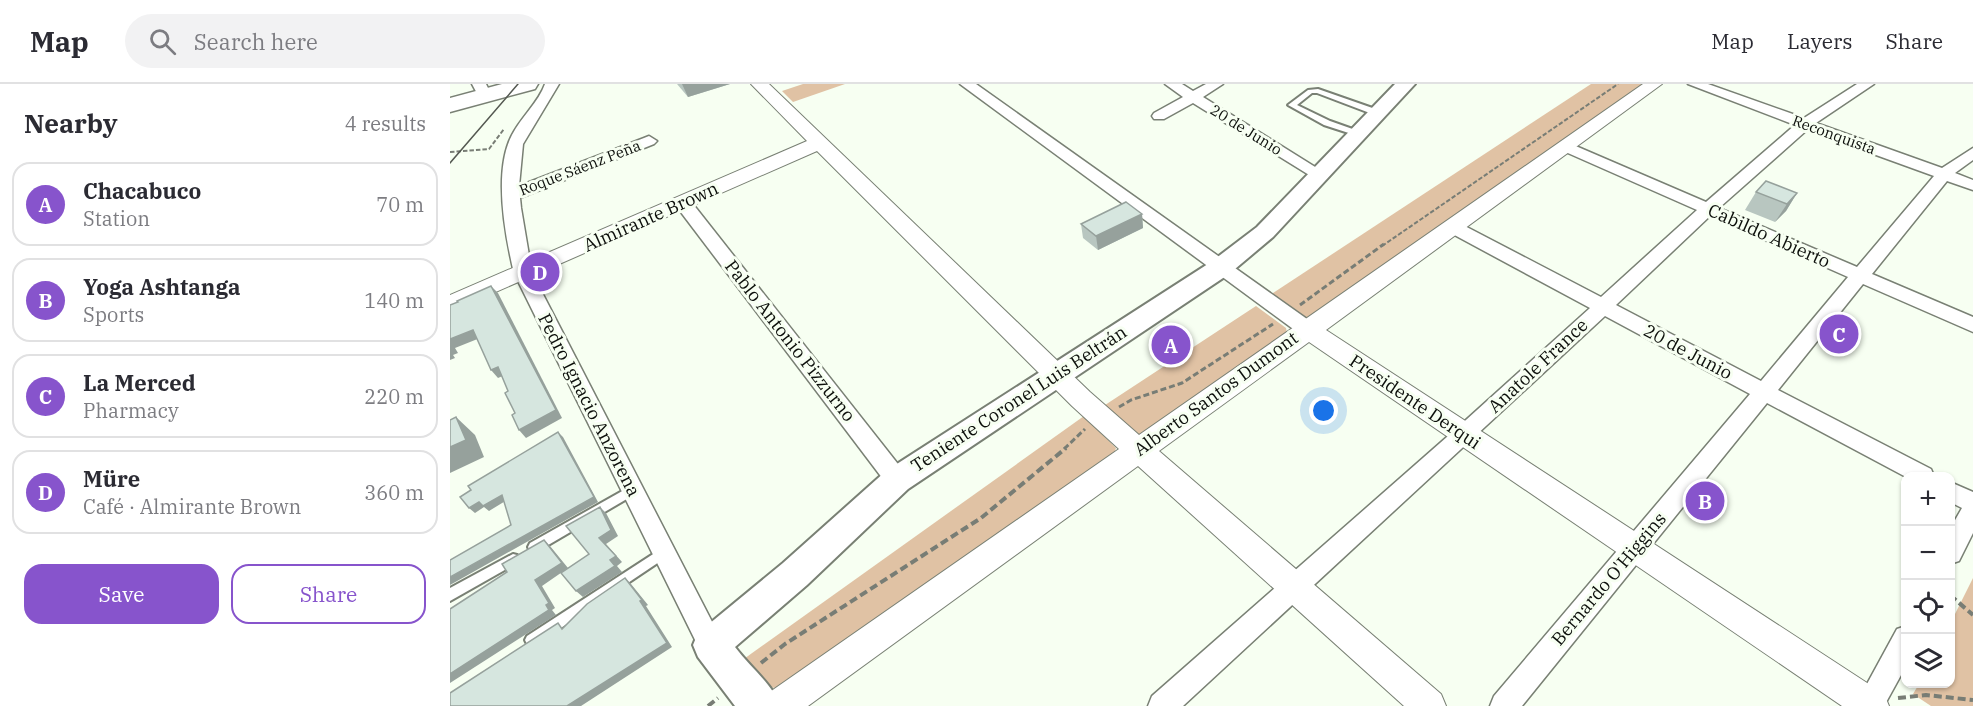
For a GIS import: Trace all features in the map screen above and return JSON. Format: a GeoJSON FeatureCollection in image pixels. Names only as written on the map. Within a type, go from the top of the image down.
{"type":"FeatureCollection","features":[{"type":"Feature","properties":{"kind":"main road"},"geometry":{"type":"LineString","coordinates":[[450,105],[482,90],[527,84]]}},
{"type":"Feature","properties":{"kind":"main road","name":"Teniente Coronel Luis Beltrán"},"geometry":{"type":"LineString","coordinates":[[711,645],[772,594],[897,480],[1055,374],[1220,268],[1265,232],[1406,84]]}},
{"type":"Feature","properties":{"kind":"main road","name":"Pedro Ignacio Anzorena"},"geometry":{"type":"LineString","coordinates":[[711,645],[750,694]]}},
{"type":"Feature","properties":{"kind":"street","name":"Pedro Ignacio Anzorena"},"geometry":{"type":"LineString","coordinates":[[552,84],[514,144],[512,195],[517,254],[523,273],[711,645]]}},
{"type":"Feature","properties":{"kind":"street"},"geometry":{"type":"LineString","coordinates":[[759,84],[1102,418],[1429,706]]}},
{"type":"Feature","properties":{"kind":"street","name":"Presidente Derqui"},"geometry":{"type":"LineString","coordinates":[[967,84],[1297,322],[1871,706]]}},
{"type":"Feature","properties":{"kind":"street","name":"20 de Junio"},"geometry":{"type":"LineString","coordinates":[[1172,84],[1320,175]]}},
{"type":"Feature","properties":{"kind":"street"},"geometry":{"type":"LineString","coordinates":[[1159,116],[1216,84]]}},
{"type":"Feature","properties":{"kind":"street","name":"Alberto Santos Dumont"},"geometry":{"type":"LineString","coordinates":[[779,706],[1139,450],[1297,322],[1453,227],[1654,84]]}},
{"type":"Feature","properties":{"kind":"street","name":"Reconquista"},"geometry":{"type":"LineString","coordinates":[[1695,84],[1973,185]]}},
{"type":"Feature","properties":{"kind":"street","name":"Anatole France"},"geometry":{"type":"LineString","coordinates":[[1162,706],[1464,435],[1708,209],[1805,124],[1867,84]]}},
{"type":"Feature","properties":{"kind":"street","name":"Roque Sáenz Peña"},"geometry":{"type":"LineString","coordinates":[[512,195],[649,141]]}},
{"type":"Feature","properties":{"kind":"street","name":"Almirante Brown"},"geometry":{"type":"LineString","coordinates":[[450,304],[819,143]]}},
{"type":"Feature","properties":{"kind":"street","name":"Cabildo Abierto"},"geometry":{"type":"LineString","coordinates":[[1566,147],[1973,325]]}},
{"type":"Feature","properties":{"kind":"street","name":"Bernardo O'Higgins"},"geometry":{"type":"LineString","coordinates":[[1504,706],[1944,174],[1973,153]]}},
{"type":"Feature","properties":{"kind":"street","name":"Pablo Antonio Pizzurno"},"geometry":{"type":"LineString","coordinates":[[683,203],[897,480]]}},
{"type":"Feature","properties":{"kind":"street","name":"20 de Junio"},"geometry":{"type":"LineString","coordinates":[[1453,227],[1914,472]]}},
{"type":"Feature","properties":{"kind":"street"},"geometry":{"type":"LineString","coordinates":[[1955,494],[1973,503]]}},
{"type":"Feature","properties":{"kind":"street"},"geometry":{"type":"LineString","coordinates":[[1955,544],[1973,510]]}},
{"type":"Feature","properties":{"kind":"street"},"geometry":{"type":"LineString","coordinates":[[1871,706],[1901,646]]}},
{"type":"Feature","properties":{"kind":"lane"},"geometry":{"type":"LineString","coordinates":[[1358,134],[1327,123],[1292,105],[1302,95],[1318,91],[1378,113]]}},
{"type":"Feature","properties":{"kind":"lane"},"geometry":{"type":"LineString","coordinates":[[450,596],[633,490]]}},
{"type":"Feature","properties":{"kind":"lane"},"geometry":{"type":"LineString","coordinates":[[520,648],[664,552]]}},
{"type":"Feature","properties":{"kind":"path"},"geometry":{"type":"LineString","coordinates":[[750,694],[785,644],[981,518],[1058,455],[1081,431],[1131,400],[1182,383],[1297,322],[1390,238],[1480,178],[1496,171],[1519,151],[1594,104],[1618,84]]}},
{"type":"Feature","properties":{"kind":"path"},"geometry":{"type":"LineString","coordinates":[[450,152],[489,149]]}},
{"type":"Feature","properties":{"kind":"path"},"geometry":{"type":"LineString","coordinates":[[1955,599],[1973,615]]}},
{"type":"Feature","properties":{"kind":"path"},"geometry":{"type":"LineString","coordinates":[[1871,706],[1913,694],[1973,700]]}},
{"type":"Feature","properties":{"kind":"shaded area"},"geometry":{"type":"Polygon","coordinates":[[[803,84],[845,84],[793,102],[782,91],[803,84]]]}},
{"type":"Feature","properties":{"kind":"shaded area"},"geometry":{"type":"Polygon","coordinates":[[[1591,84],[1645,84],[1307,318],[1270,295],[1591,84]]]}},
{"type":"Feature","properties":{"kind":"shaded area"},"geometry":{"type":"Polygon","coordinates":[[[1256,306],[1286,328],[1287,333],[1142,434],[1137,434],[1102,407],[1256,306]]]}},
{"type":"Feature","properties":{"kind":"shaded area"},"geometry":{"type":"Polygon","coordinates":[[[1084,416],[1116,448],[1114,454],[777,688],[765,687],[741,661],[1084,416]]]}},
{"type":"Feature","properties":{"kind":"shaded area"},"geometry":{"type":"Polygon","coordinates":[[[1973,578],[1973,706],[1931,706],[1913,694],[1917,688],[1955,688],[1955,614],[1973,578]]]}},
{"type":"Feature","properties":{"kind":"building"},"geometry":{"type":"Polygon","coordinates":[[[1766,181],[1797,193],[1787,204],[1756,192],[1766,181]]]}},
{"type":"Feature","properties":{"kind":"building"},"geometry":{"type":"Polygon","coordinates":[[[1126,202],[1142,214],[1096,236],[1081,224],[1126,202]]]}},
{"type":"Feature","properties":{"kind":"building"},"geometry":{"type":"Polygon","coordinates":[[[491,286],[556,410],[519,430],[512,415],[515,413],[505,393],[508,391],[498,367],[491,370],[473,330],[450,339],[450,305],[491,286]]]}},
{"type":"Feature","properties":{"kind":"building"},"geometry":{"type":"Polygon","coordinates":[[[456,417],[466,440],[450,447],[450,420],[456,417]]]}},
{"type":"Feature","properties":{"kind":"building"},"geometry":{"type":"Polygon","coordinates":[[[558,432],[594,497],[450,577],[450,560],[511,525],[502,495],[483,506],[479,502],[469,508],[460,497],[471,490],[468,486],[558,432]]]}},
{"type":"Feature","properties":{"kind":"building"},"geometry":{"type":"Polygon","coordinates":[[[600,507],[611,530],[599,538],[616,556],[610,560],[615,566],[576,591],[561,573],[589,554],[566,526],[600,507]]]}},
{"type":"Feature","properties":{"kind":"building"},"geometry":{"type":"Polygon","coordinates":[[[544,540],[562,563],[535,580],[549,603],[546,605],[549,610],[450,674],[450,609],[507,572],[502,564],[544,540]]]}},
{"type":"Feature","properties":{"kind":"building"},"geometry":{"type":"Polygon","coordinates":[[[625,578],[642,600],[640,601],[667,643],[567,706],[450,706],[450,693],[558,623],[562,629],[587,604],[625,578]]]}},
{"type":"Feature","properties":{"kind":"tram line"},"geometry":{"type":"LineString","coordinates":[[450,163],[518,84]]}},
{"type":"Feature","properties":{"kind":"place","name":"Müre"},"geometry":{"type":"Point","coordinates":[540,272]}},
{"type":"Feature","properties":{"kind":"place","name":"La Merced"},"geometry":{"type":"Point","coordinates":[1839,334]}},
{"type":"Feature","properties":{"kind":"place","name":"Chacabuco"},"geometry":{"type":"Point","coordinates":[1171,345]}},
{"type":"Feature","properties":{"kind":"place","name":"Yoga Ashtanga"},"geometry":{"type":"Point","coordinates":[1705,501]}}]}
